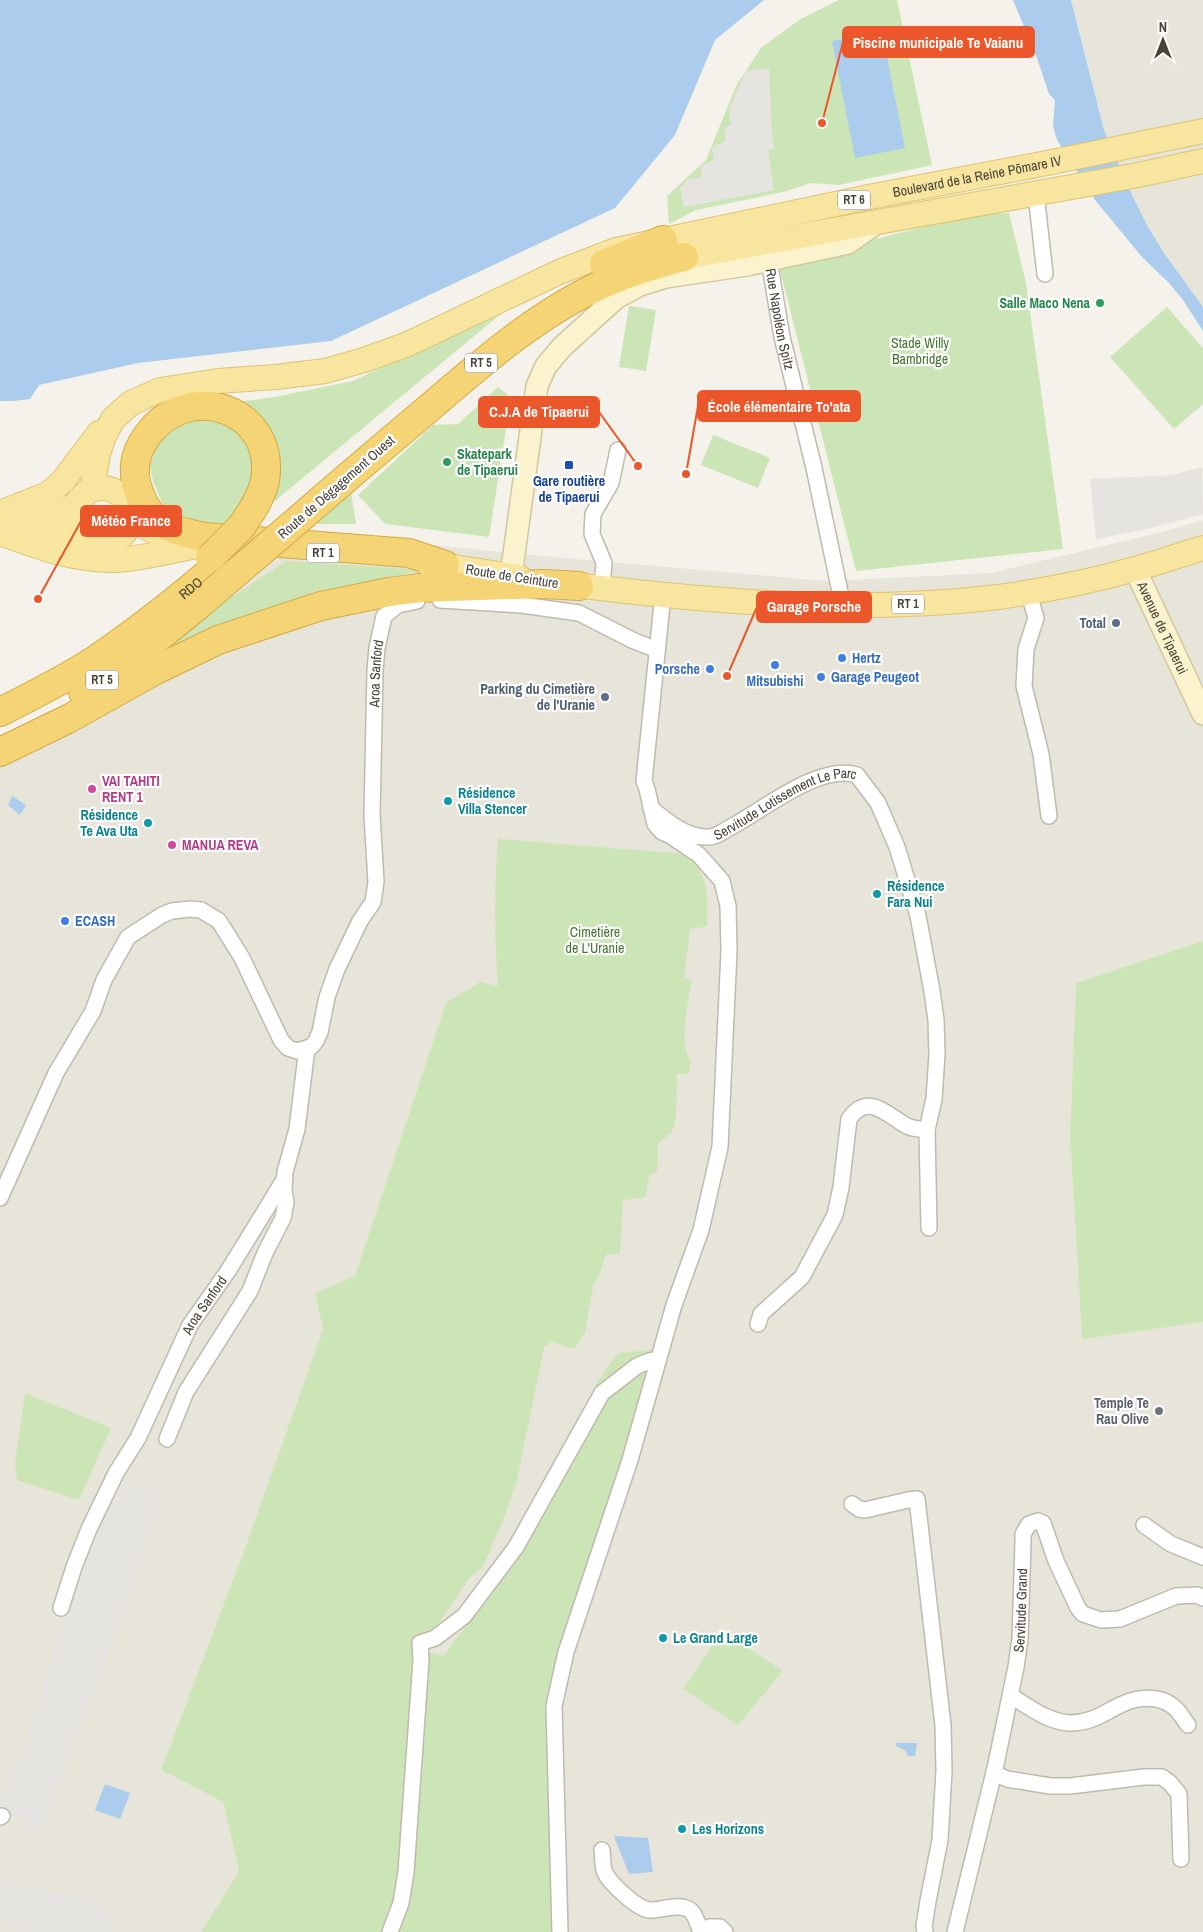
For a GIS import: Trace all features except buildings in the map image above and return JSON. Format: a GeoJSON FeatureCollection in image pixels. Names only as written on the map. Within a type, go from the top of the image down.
{"type":"FeatureCollection","features":[{"type":"Feature","properties":{"kind":"highway","name":"Route de Dégagement Ouest"},"geometry":{"type":"LineString","coordinates":[[0,740],[101,680],[130,660],[196,607],[298,508],[450,367],[518,312],[577,276],[663,240]]}},
{"type":"Feature","properties":{"kind":"highway","name":"Route de Dégagement Ouest"},"geometry":{"type":"LineString","coordinates":[[209,556],[298,508],[529,327],[605,283],[651,266],[684,258]]}},
{"type":"Feature","properties":{"kind":"highway"},"geometry":{"type":"LineString","coordinates":[[124,504],[118,476],[122,451],[132,435],[142,427],[180,409],[192,406],[209,406],[234,413],[247,423],[257,435],[264,450],[266,460],[265,482],[253,509],[241,527],[209,556]]}},
{"type":"Feature","properties":{"kind":"highway"},"geometry":{"type":"LineString","coordinates":[[164,418],[153,428],[140,446],[135,461],[134,476],[142,501],[151,516],[163,526],[204,537],[408,553],[445,565]]}},
{"type":"Feature","properties":{"kind":"highway","name":"RT 5"},"geometry":{"type":"LineString","coordinates":[[0,712],[62,680],[95,660],[162,610],[209,556]]}},
{"type":"Feature","properties":{"kind":"highway"},"geometry":{"type":"LineString","coordinates":[[0,752],[60,723],[154,671],[218,640],[321,606],[419,588],[544,584],[591,587]]}},
{"type":"Feature","properties":{"kind":"main road","name":"Boulevard de la Reine Pōmare IV"},"geometry":{"type":"LineString","coordinates":[[0,514],[48,494],[62,482],[91,442],[130,403],[160,390],[218,381],[276,378],[325,371],[364,360],[408,344],[559,272],[616,250],[869,197],[1203,131]]}},
{"type":"Feature","properties":{"kind":"main road","name":"RT 6"},"geometry":{"type":"LineString","coordinates":[[1043,193],[1138,175],[1203,160]]}},
{"type":"Feature","properties":{"kind":"main road","name":"Boulevard de la Reine Pōmare IV"},"geometry":{"type":"LineString","coordinates":[[684,258],[1043,193]]}},
{"type":"Feature","properties":{"kind":"main road"},"geometry":{"type":"LineString","coordinates":[[80,534],[73,518],[83,498],[104,436],[113,419]]}},
{"type":"Feature","properties":{"kind":"main road","name":"RT 1"},"geometry":{"type":"LineString","coordinates":[[0,524],[46,515],[103,488],[124,504],[135,520],[148,530],[209,556]]}},
{"type":"Feature","properties":{"kind":"main road"},"geometry":{"type":"LineString","coordinates":[[121,536],[128,527],[124,504]]}},
{"type":"Feature","properties":{"kind":"main road","name":"RT 1"},"geometry":{"type":"LineString","coordinates":[[0,524],[80,534],[89,542],[100,545],[112,543],[121,536],[209,556]]}},
{"type":"Feature","properties":{"kind":"main road","name":"RT 1"},"geometry":{"type":"LineString","coordinates":[[0,533],[70,556],[97,559],[346,555],[445,565]]}},
{"type":"Feature","properties":{"kind":"main road","name":"RT 1"},"geometry":{"type":"LineString","coordinates":[[591,587],[663,594],[843,606],[931,603],[991,598],[1028,591],[1135,569],[1203,548]]}},
{"type":"Feature","properties":{"kind":"main road","name":"Route de Ceinture"},"geometry":{"type":"LineString","coordinates":[[445,565],[591,587]]}},
{"type":"Feature","properties":{"kind":"street"},"geometry":{"type":"LineString","coordinates":[[1043,193],[1045,274]]}},
{"type":"Feature","properties":{"kind":"street","name":"Rue Napoléon Spitz"},"geometry":{"type":"LineString","coordinates":[[843,606],[820,494],[777,314],[769,260],[848,243],[875,224]]}},
{"type":"Feature","properties":{"kind":"street"},"geometry":{"type":"LineString","coordinates":[[512,576],[537,386],[546,366],[562,347],[616,298],[640,285],[666,277],[769,260]]}},
{"type":"Feature","properties":{"kind":"street"},"geometry":{"type":"LineString","coordinates":[[591,587],[604,563],[592,534],[593,514],[611,483],[618,450]]}},
{"type":"Feature","properties":{"kind":"street","name":"Avenue de Tipaerui"},"geometry":{"type":"LineString","coordinates":[[1135,569],[1203,714]]}},
{"type":"Feature","properties":{"kind":"street"},"geometry":{"type":"LineString","coordinates":[[1028,591],[1036,618],[1026,649],[1024,686],[1041,754],[1049,816]]}},
{"type":"Feature","properties":{"kind":"street"},"geometry":{"type":"LineString","coordinates":[[560,1932],[554,1706],[566,1652],[630,1460],[674,1305],[701,1230],[720,1147],[729,951],[728,906],[722,880],[699,855],[662,832],[655,824],[644,781],[663,594]]}},
{"type":"Feature","properties":{"kind":"street","name":"Aroa Sanford"},"geometry":{"type":"LineString","coordinates":[[307,1048],[311,1047],[316,1041],[320,1032],[325,1006],[337,969],[360,921],[368,911],[375,892],[376,865],[372,815],[375,671],[377,648],[384,616],[398,605],[424,599],[471,601],[555,609],[579,613],[632,640],[657,650]]}},
{"type":"Feature","properties":{"kind":"street","name":"Servitude Lotissement Le Parc"},"geometry":{"type":"LineString","coordinates":[[651,808],[686,833],[707,838],[715,836],[744,820],[790,790],[832,774],[857,775],[878,802],[897,846],[918,916],[932,991],[937,1055],[934,1099],[926,1130],[929,1228]]}},
{"type":"Feature","properties":{"kind":"street"},"geometry":{"type":"LineString","coordinates":[[0,1198],[56,1073],[93,1011],[104,980],[128,937],[162,915],[172,911],[190,908],[201,910],[218,921],[242,958],[281,1040],[288,1048],[297,1051],[307,1048],[297,1129],[290,1150],[284,1180],[286,1202],[283,1218],[265,1253],[250,1291],[186,1392],[167,1439]]}},
{"type":"Feature","properties":{"kind":"street"},"geometry":{"type":"LineString","coordinates":[[758,1324],[761,1314],[802,1277],[835,1215],[841,1187],[849,1119],[854,1113],[860,1108],[875,1106],[909,1128],[926,1130]]}},
{"type":"Feature","properties":{"kind":"street","name":"Aroa Sanford"},"geometry":{"type":"LineString","coordinates":[[61,1608],[89,1529],[116,1473],[138,1438],[190,1325],[228,1271],[284,1180]]}},
{"type":"Feature","properties":{"kind":"street"},"geometry":{"type":"LineString","coordinates":[[390,1932],[401,1903],[406,1872],[421,1660],[420,1643],[434,1638],[464,1616],[516,1547],[602,1393],[637,1366],[657,1360]]}},
{"type":"Feature","properties":{"kind":"street"},"geometry":{"type":"LineString","coordinates":[[852,1504],[859,1509],[865,1510],[917,1499],[944,1725],[944,1771],[940,1840],[928,1901],[924,1926],[925,1932]]}},
{"type":"Feature","properties":{"kind":"street","name":"Servitude Grand"},"geometry":{"type":"LineString","coordinates":[[955,1932],[1011,1696],[1020,1639],[1023,1534],[1029,1524],[1038,1521],[1043,1523],[1056,1561],[1078,1608],[1088,1616],[1101,1620],[1120,1619],[1176,1596],[1197,1595],[1203,1598]]}},
{"type":"Feature","properties":{"kind":"street"},"geometry":{"type":"LineString","coordinates":[[1144,1525],[1171,1544],[1203,1557]]}},
{"type":"Feature","properties":{"kind":"street"},"geometry":{"type":"LineString","coordinates":[[1011,1696],[1051,1720],[1070,1723],[1090,1720],[1107,1714],[1131,1701],[1157,1699],[1166,1701],[1176,1709],[1188,1725]]}},
{"type":"Feature","properties":{"kind":"street"},"geometry":{"type":"LineString","coordinates":[[994,1773],[1007,1780],[1050,1786],[1070,1786],[1144,1777],[1162,1777],[1179,1794],[1180,1859]]}},
{"type":"Feature","properties":{"kind":"street"},"geometry":{"type":"LineString","coordinates":[[602,1850],[604,1872],[628,1898],[648,1910],[681,1907],[688,1909],[693,1913],[702,1932],[709,1927],[720,1927],[725,1932]]}},
{"type":"Feature","properties":{"kind":"shaded area"},"geometry":{"type":"Polygon","coordinates":[[[1071,0],[1203,0],[1203,307],[1164,253],[1131,193],[1104,130],[1071,0]]]}},
{"type":"Feature","properties":{"kind":"shaded area"},"geometry":{"type":"Polygon","coordinates":[[[769,68],[774,149],[768,150],[774,190],[684,207],[680,188],[689,179],[701,178],[701,165],[714,161],[712,148],[725,141],[725,127],[731,125],[729,109],[746,71],[769,68]]]}},
{"type":"Feature","properties":{"kind":"shaded area"},"geometry":{"type":"Polygon","coordinates":[[[1202,467],[1203,514],[1151,528],[1096,539],[1090,479],[1172,475],[1202,467]]]}},
{"type":"Feature","properties":{"kind":"shaded area"},"geometry":{"type":"Polygon","coordinates":[[[1203,520],[1203,941],[1076,983],[1070,1136],[1082,1338],[1203,1322],[1203,1932],[560,1932],[555,1690],[618,1353],[596,1384],[514,1561],[444,1655],[420,1653],[446,1003],[355,1277],[315,1293],[323,1329],[245,1548],[161,1770],[223,1802],[239,1871],[201,1932],[0,1932],[0,748],[121,677],[303,532],[552,557],[826,581],[991,573],[1166,531],[1203,520]]]}},
{"type":"Feature","properties":{"kind":"shaded area"},"geometry":{"type":"Polygon","coordinates":[[[116,1479],[162,1494],[149,1540],[106,1660],[40,1834],[23,1827],[25,1821],[2,1816],[0,1814],[0,1795],[22,1753],[55,1652],[66,1605],[116,1479]]]}},
{"type":"Feature","properties":{"kind":"shaded area"},"geometry":{"type":"Polygon","coordinates":[[[0,1881],[88,1899],[100,1904],[116,1932],[26,1932],[8,1929],[4,1918],[0,1917],[0,1881]]]}},
{"type":"Feature","properties":{"kind":"green space"},"geometry":{"type":"Polygon","coordinates":[[[839,0],[897,0],[932,165],[839,185],[811,183],[783,192],[696,210],[669,224],[667,196],[706,160],[736,86],[761,48],[799,20],[839,0]]]}},
{"type":"Feature","properties":{"kind":"green space","name":"Stade Willy Bambridge"},"geometry":{"type":"Polygon","coordinates":[[[1009,213],[1026,283],[1063,549],[856,571],[780,270],[800,257],[970,216],[1009,213]]]}},
{"type":"Feature","properties":{"kind":"green space"},"geometry":{"type":"Polygon","coordinates":[[[514,303],[275,501],[270,493],[274,484],[221,404],[275,397],[353,381],[514,303]]]}},
{"type":"Feature","properties":{"kind":"green space"},"geometry":{"type":"Polygon","coordinates":[[[629,306],[656,310],[646,371],[619,367],[629,306]]]}},
{"type":"Feature","properties":{"kind":"green space"},"geometry":{"type":"Polygon","coordinates":[[[1167,307],[1203,348],[1203,404],[1174,429],[1110,357],[1167,307]]]}},
{"type":"Feature","properties":{"kind":"green space","name":"Skatepark de Tipaerui"},"geometry":{"type":"Polygon","coordinates":[[[498,387],[511,397],[489,537],[385,524],[358,495],[433,425],[458,424],[498,387]]]}},
{"type":"Feature","properties":{"kind":"green space"},"geometry":{"type":"Polygon","coordinates":[[[204,420],[225,426],[238,433],[248,445],[258,463],[245,507],[221,528],[197,526],[165,510],[153,481],[150,466],[158,442],[176,424],[204,420]]]}},
{"type":"Feature","properties":{"kind":"green space"},"geometry":{"type":"Polygon","coordinates":[[[713,435],[770,458],[758,488],[701,465],[713,435]]]}},
{"type":"Feature","properties":{"kind":"green space"},"geometry":{"type":"Polygon","coordinates":[[[351,491],[356,524],[310,524],[351,491]]]}},
{"type":"Feature","properties":{"kind":"green space"},"geometry":{"type":"Polygon","coordinates":[[[286,561],[423,570],[327,595],[133,676],[217,607],[286,561]]]}},
{"type":"Feature","properties":{"kind":"green space","name":"Cimetière de L'Uranie"},"geometry":{"type":"Polygon","coordinates":[[[498,839],[685,854],[699,870],[706,886],[707,895],[707,926],[690,929],[684,978],[692,980],[685,1022],[685,1044],[691,1061],[689,1074],[677,1074],[676,1117],[672,1132],[658,1144],[657,1171],[649,1176],[646,1197],[623,1200],[620,1254],[605,1255],[600,1273],[593,1286],[585,1333],[574,1349],[551,1342],[544,1347],[517,1480],[504,1518],[484,1565],[468,1580],[420,1652],[444,1655],[514,1561],[596,1384],[618,1353],[662,1349],[555,1690],[560,1932],[201,1932],[239,1871],[223,1802],[161,1770],[245,1548],[323,1329],[315,1293],[355,1276],[446,1003],[480,982],[498,986],[495,913],[498,839]]]}},
{"type":"Feature","properties":{"kind":"green space"},"geometry":{"type":"Polygon","coordinates":[[[1203,941],[1203,1322],[1082,1339],[1070,1136],[1076,983],[1203,941]]]}},
{"type":"Feature","properties":{"kind":"green space"},"geometry":{"type":"Polygon","coordinates":[[[25,1393],[111,1428],[79,1500],[17,1480],[15,1463],[25,1393]]]}},
{"type":"Feature","properties":{"kind":"green space"},"geometry":{"type":"Polygon","coordinates":[[[722,1631],[783,1671],[738,1725],[683,1689],[722,1631]]]}},
{"type":"Feature","properties":{"kind":"water"},"geometry":{"type":"Polygon","coordinates":[[[0,0],[764,0],[715,40],[675,135],[615,208],[331,341],[138,363],[39,385],[30,399],[13,401],[0,401],[0,0]]]}},
{"type":"Feature","properties":{"kind":"water"},"geometry":{"type":"Polygon","coordinates":[[[1013,0],[1071,0],[1104,130],[1147,225],[1164,253],[1203,307],[1203,331],[1183,300],[1169,283],[1142,257],[1095,200],[1057,140],[1053,126],[1055,100],[1049,94],[1037,58],[1013,0]]]}},
{"type":"Feature","properties":{"kind":"water"},"geometry":{"type":"Polygon","coordinates":[[[882,32],[905,148],[855,158],[832,41],[882,32]]]}},
{"type":"Feature","properties":{"kind":"water"},"geometry":{"type":"Polygon","coordinates":[[[12,796],[26,805],[20,815],[8,805],[12,796]]]}},
{"type":"Feature","properties":{"kind":"water"},"geometry":{"type":"Polygon","coordinates":[[[895,1743],[917,1743],[915,1756],[908,1756],[906,1751],[896,1746],[895,1743]]]}},
{"type":"Feature","properties":{"kind":"water"},"geometry":{"type":"Polygon","coordinates":[[[105,1784],[130,1793],[120,1819],[95,1810],[105,1784]]]}},
{"type":"Feature","properties":{"kind":"water"},"geometry":{"type":"Polygon","coordinates":[[[614,1836],[648,1838],[653,1872],[629,1874],[614,1836]]]}},
{"type":"Feature","properties":{"kind":"place","name":"Piscine municipale Te Vaianu"},"geometry":{"type":"Point","coordinates":[822,123]}},
{"type":"Feature","properties":{"kind":"place","name":"Salle Maco Nena"},"geometry":{"type":"Point","coordinates":[1100,303]}},
{"type":"Feature","properties":{"kind":"place","name":"Skatepark de Tipaerui"},"geometry":{"type":"Point","coordinates":[447,462]}},
{"type":"Feature","properties":{"kind":"place","name":"Gare routière de Tipaerui"},"geometry":{"type":"Point","coordinates":[569,465]}},
{"type":"Feature","properties":{"kind":"place","name":"C.J.A de Tipaerui"},"geometry":{"type":"Point","coordinates":[638,466]}},
{"type":"Feature","properties":{"kind":"place","name":"École élémentaire To'ata"},"geometry":{"type":"Point","coordinates":[686,474]}},
{"type":"Feature","properties":{"kind":"place","name":"Météo France"},"geometry":{"type":"Point","coordinates":[38,599]}},
{"type":"Feature","properties":{"kind":"place","name":"Total"},"geometry":{"type":"Point","coordinates":[1116,623]}},
{"type":"Feature","properties":{"kind":"place","name":"Hertz"},"geometry":{"type":"Point","coordinates":[842,658]}},
{"type":"Feature","properties":{"kind":"place","name":"Mitsubishi"},"geometry":{"type":"Point","coordinates":[775,665]}},
{"type":"Feature","properties":{"kind":"place","name":"Porsche"},"geometry":{"type":"Point","coordinates":[710,669]}},
{"type":"Feature","properties":{"kind":"place","name":"Garage Porsche"},"geometry":{"type":"Point","coordinates":[727,676]}},
{"type":"Feature","properties":{"kind":"place","name":"Garage Peugeot"},"geometry":{"type":"Point","coordinates":[821,677]}},
{"type":"Feature","properties":{"kind":"place","name":"Parking du Cimetière de l'Uranie"},"geometry":{"type":"Point","coordinates":[605,697]}},
{"type":"Feature","properties":{"kind":"place","name":"VAI TAHITI RENT 1"},"geometry":{"type":"Point","coordinates":[92,789]}},
{"type":"Feature","properties":{"kind":"place","name":"Résidence Villa Stencer"},"geometry":{"type":"Point","coordinates":[448,801]}},
{"type":"Feature","properties":{"kind":"place","name":"Résidence Te Ava Uta"},"geometry":{"type":"Point","coordinates":[148,823]}},
{"type":"Feature","properties":{"kind":"place","name":"MANUA REVA"},"geometry":{"type":"Point","coordinates":[172,845]}},
{"type":"Feature","properties":{"kind":"place","name":"Résidence Fara Nui"},"geometry":{"type":"Point","coordinates":[877,894]}},
{"type":"Feature","properties":{"kind":"place","name":"ECASH"},"geometry":{"type":"Point","coordinates":[65,921]}},
{"type":"Feature","properties":{"kind":"place","name":"Temple Te Rau Olive"},"geometry":{"type":"Point","coordinates":[1159,1411]}},
{"type":"Feature","properties":{"kind":"place","name":"Le Grand Large"},"geometry":{"type":"Point","coordinates":[663,1638]}},
{"type":"Feature","properties":{"kind":"place","name":"Les Horizons"},"geometry":{"type":"Point","coordinates":[682,1829]}}]}
